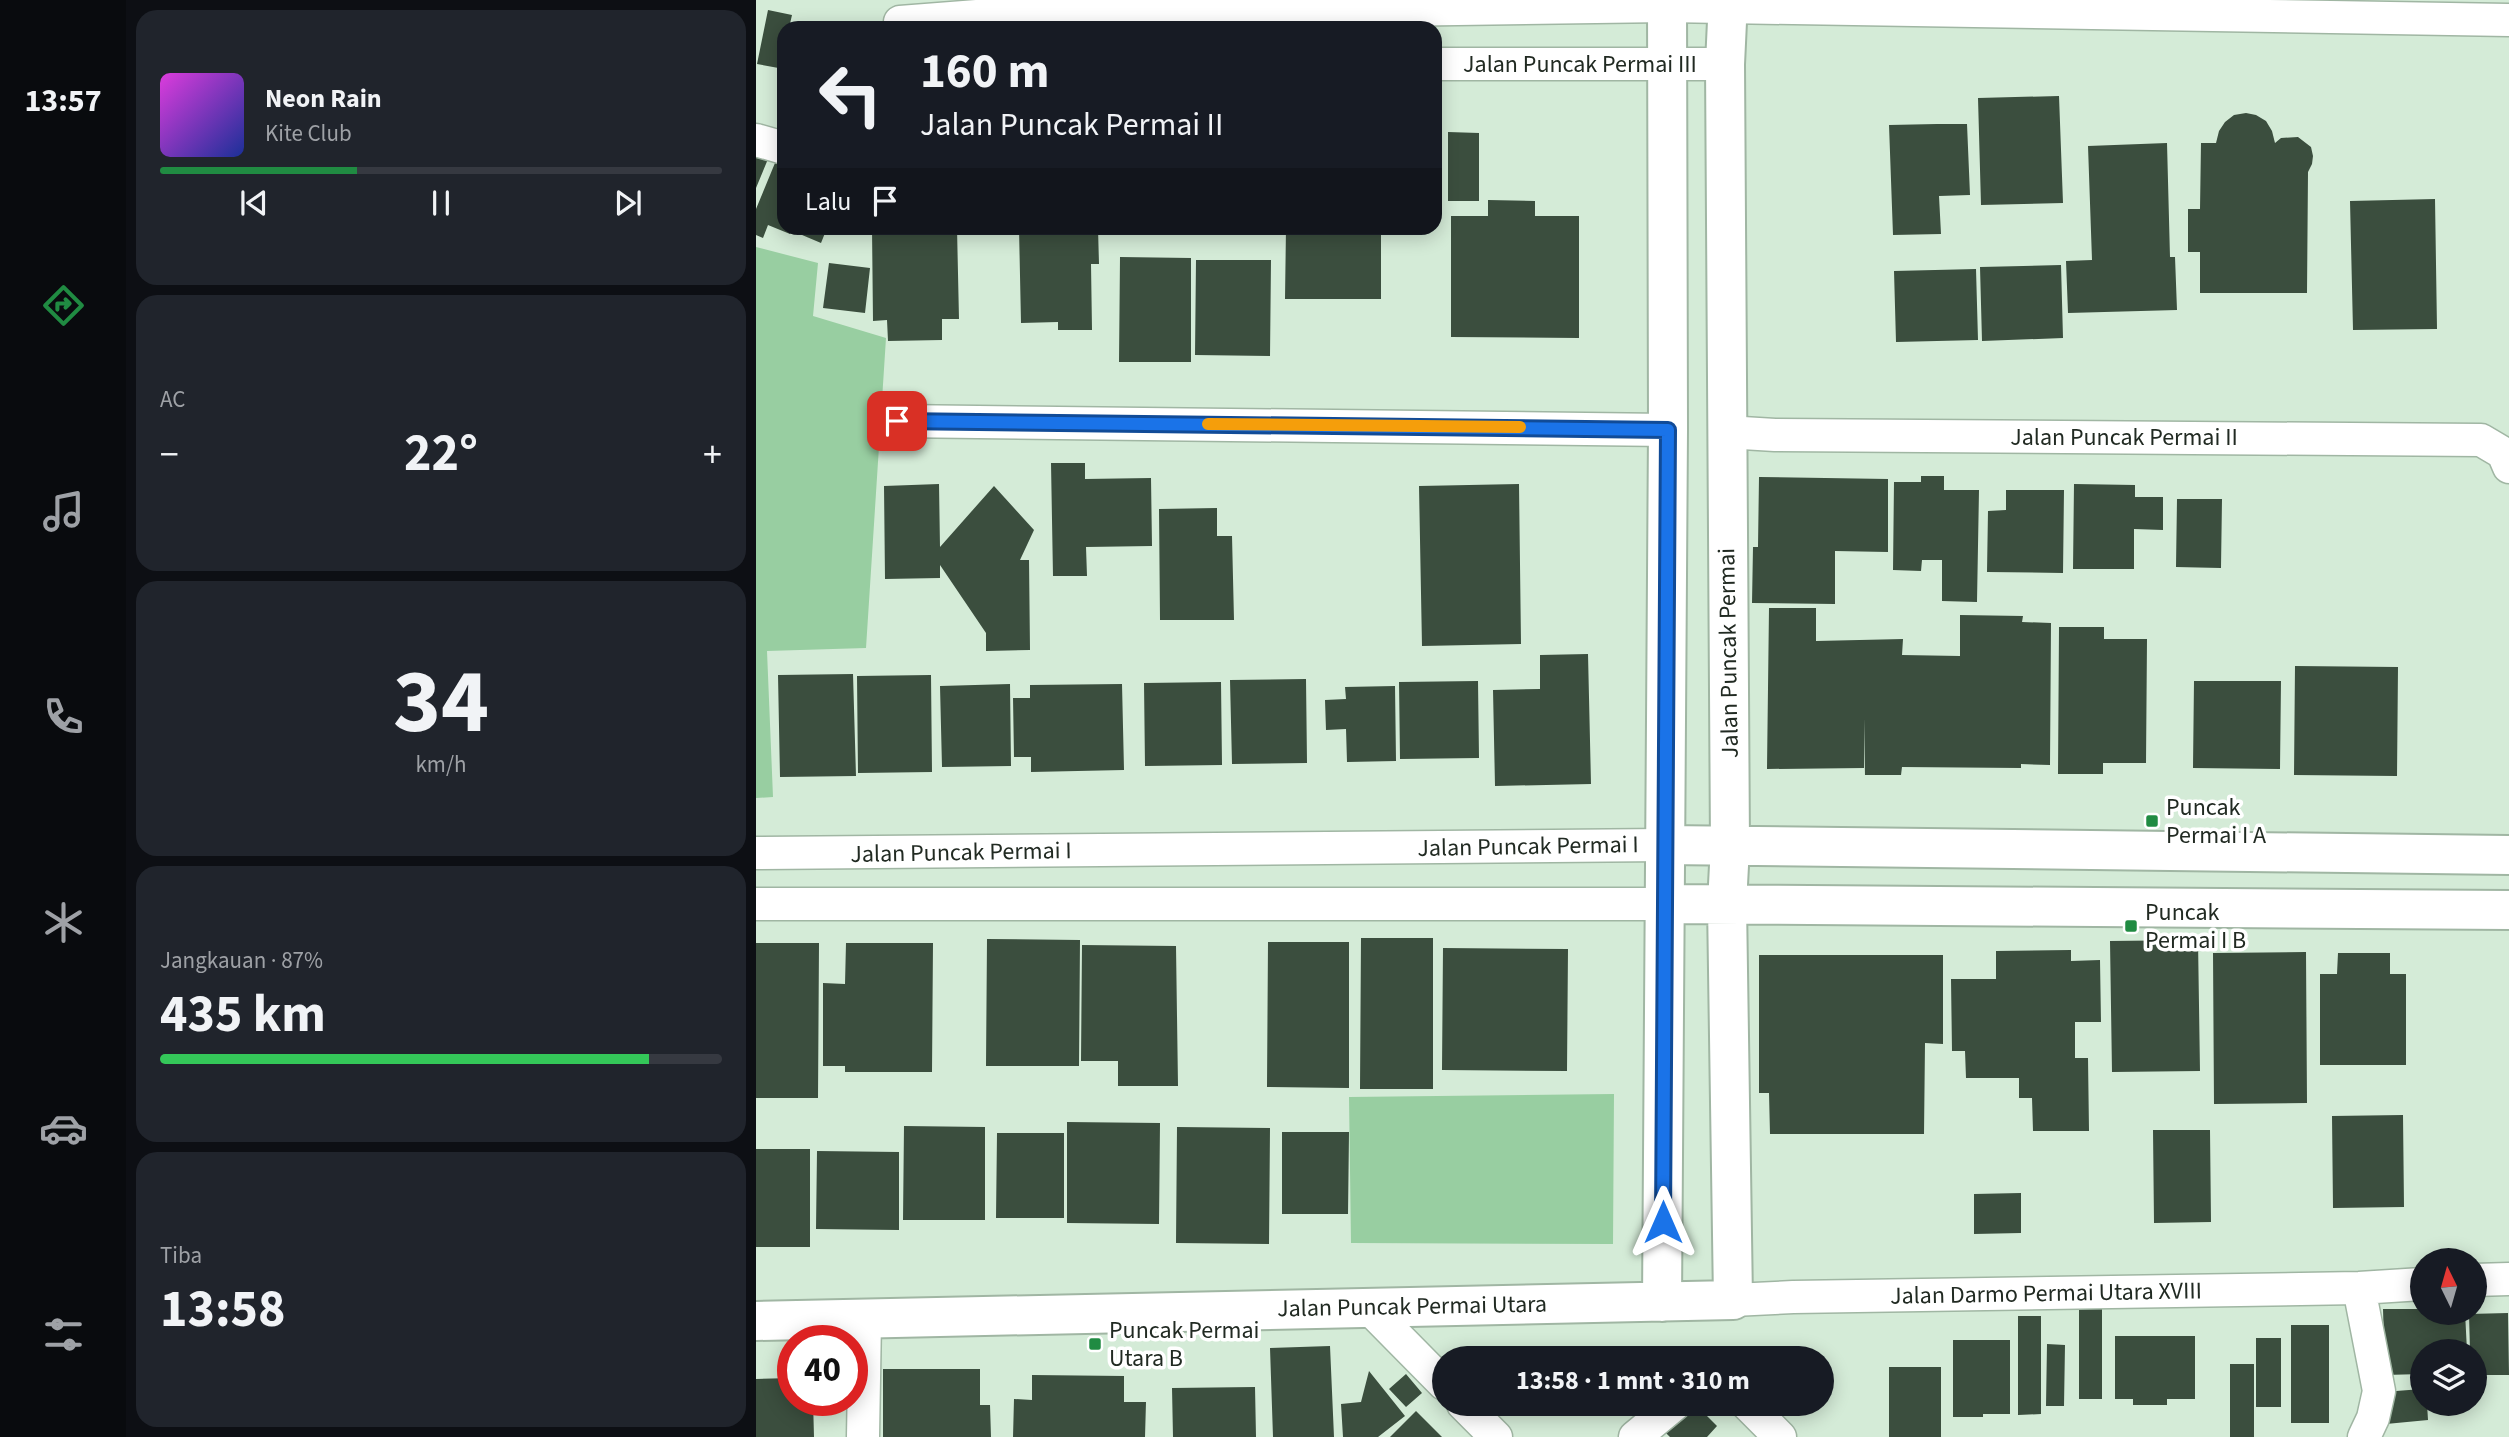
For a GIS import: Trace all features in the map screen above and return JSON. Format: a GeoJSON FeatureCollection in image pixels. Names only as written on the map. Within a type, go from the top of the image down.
{"type":"FeatureCollection","features":[{"type":"Feature","properties":{"kind":"street"},"geometry":{"type":"LineString","coordinates":[[1662,1302],[1668,430],[1667,3]]}},
{"type":"Feature","properties":{"kind":"street"},"geometry":{"type":"LineString","coordinates":[[899,17],[1667,3],[2509,20]]}},
{"type":"Feature","properties":{"kind":"street","name":"Jalan Puncak Permai"},"geometry":{"type":"LineString","coordinates":[[1733,1300],[1727,904],[1730,846],[1725,64],[1736,5]]}},
{"type":"Feature","properties":{"kind":"street","name":"Jalan Puncak Permai III"},"geometry":{"type":"LineString","coordinates":[[1442,64],[1725,64]]}},
{"type":"Feature","properties":{"kind":"street"},"geometry":{"type":"LineString","coordinates":[[756,140],[777,146]]}},
{"type":"Feature","properties":{"kind":"street"},"geometry":{"type":"LineString","coordinates":[[897,421],[1668,430]]}},
{"type":"Feature","properties":{"kind":"street","name":"Jalan Puncak Permai II"},"geometry":{"type":"LineString","coordinates":[[1726,432],[1775,435],[2481,440],[2503,453],[2509,467]]}},
{"type":"Feature","properties":{"kind":"street","name":"Jalan Puncak Permai I"},"geometry":{"type":"LineString","coordinates":[[756,853],[1665,845],[2509,855]]}},
{"type":"Feature","properties":{"kind":"street"},"geometry":{"type":"LineString","coordinates":[[891,852],[892,903]]}},
{"type":"Feature","properties":{"kind":"street","name":"Jalan Puncak Permai I"},"geometry":{"type":"LineString","coordinates":[[756,904],[1727,904],[2509,910]]}},
{"type":"Feature","properties":{"kind":"street"},"geometry":{"type":"LineString","coordinates":[[2487,1276],[2508,1270]]}},
{"type":"Feature","properties":{"kind":"street","name":"Jalan Darmo Permai Utara XVIII"},"geometry":{"type":"LineString","coordinates":[[1733,1300],[2359,1289],[2410,1285]]}},
{"type":"Feature","properties":{"kind":"street"},"geometry":{"type":"LineString","coordinates":[[2359,1289],[2379,1391],[2373,1418],[2364,1437]]}},
{"type":"Feature","properties":{"kind":"street","name":"Jalan Puncak Permai Utara"},"geometry":{"type":"LineString","coordinates":[[756,1321],[1733,1300]]}},
{"type":"Feature","properties":{"kind":"street"},"geometry":{"type":"LineString","coordinates":[[1368,1307],[1432,1372]]}},
{"type":"Feature","properties":{"kind":"street"},"geometry":{"type":"LineString","coordinates":[[863,1437],[864,1320]]}},
{"type":"Feature","properties":{"kind":"street"},"geometry":{"type":"LineString","coordinates":[[1475,1416],[1496,1437]]}},
{"type":"Feature","properties":{"kind":"street"},"geometry":{"type":"LineString","coordinates":[[1635,1437],[1660,1416]]}},
{"type":"Feature","properties":{"kind":"street"},"geometry":{"type":"LineString","coordinates":[[1758,1416],[1780,1437]]}},
{"type":"Feature","properties":{"kind":"green space"},"geometry":{"type":"Polygon","coordinates":[[[756,247],[818,263],[813,316],[886,338],[866,648],[767,651],[773,797],[756,798],[756,247]]]}},
{"type":"Feature","properties":{"kind":"green space"},"geometry":{"type":"Polygon","coordinates":[[[1614,1094],[1613,1244],[1351,1243],[1349,1097],[1614,1094]]]}},
{"type":"Feature","properties":{"kind":"building"},"geometry":{"type":"Polygon","coordinates":[[[768,10],[792,15],[791,21],[777,21],[777,68],[757,64],[768,10]]]}},
{"type":"Feature","properties":{"kind":"building"},"geometry":{"type":"Polygon","coordinates":[[[2059,96],[2063,203],[1981,205],[1978,98],[2059,96]]]}},
{"type":"Feature","properties":{"kind":"building"},"geometry":{"type":"Polygon","coordinates":[[[2246,113],[2266,121],[2275,143],[2281,138],[2298,137],[2311,147],[2313,156],[2308,172],[2307,293],[2200,293],[2200,252],[2188,252],[2188,209],[2200,209],[2201,143],[2216,143],[2225,122],[2234,115],[2246,113]]]}},
{"type":"Feature","properties":{"kind":"building"},"geometry":{"type":"Polygon","coordinates":[[[1967,124],[1970,195],[1939,196],[1941,234],[1893,235],[1889,125],[1967,124]]]}},
{"type":"Feature","properties":{"kind":"building"},"geometry":{"type":"Polygon","coordinates":[[[1448,132],[1479,133],[1479,201],[1448,201],[1448,132]]]}},
{"type":"Feature","properties":{"kind":"building"},"geometry":{"type":"Polygon","coordinates":[[[2167,143],[2170,257],[2175,257],[2177,310],[2068,313],[2066,261],[2092,260],[2088,146],[2167,143]]]}},
{"type":"Feature","properties":{"kind":"building"},"geometry":{"type":"Polygon","coordinates":[[[756,154],[768,159],[756,188],[756,154]]]}},
{"type":"Feature","properties":{"kind":"building"},"geometry":{"type":"Polygon","coordinates":[[[775,163],[777,229],[768,225],[763,238],[756,235],[756,209],[775,163]]]}},
{"type":"Feature","properties":{"kind":"building"},"geometry":{"type":"Polygon","coordinates":[[[2435,199],[2437,329],[2353,330],[2350,201],[2435,199]]]}},
{"type":"Feature","properties":{"kind":"building"},"geometry":{"type":"Polygon","coordinates":[[[1488,200],[1535,201],[1535,216],[1579,216],[1579,338],[1451,337],[1451,216],[1488,216],[1488,200]]]}},
{"type":"Feature","properties":{"kind":"building"},"geometry":{"type":"Polygon","coordinates":[[[802,235],[824,235],[821,243],[802,235]]]}},
{"type":"Feature","properties":{"kind":"building"},"geometry":{"type":"Polygon","coordinates":[[[872,235],[957,235],[959,319],[942,319],[942,340],[888,341],[887,320],[873,321],[872,235]]]}},
{"type":"Feature","properties":{"kind":"building"},"geometry":{"type":"Polygon","coordinates":[[[1019,235],[1098,235],[1099,264],[1091,264],[1092,330],[1058,330],[1058,322],[1021,323],[1019,235]]]}},
{"type":"Feature","properties":{"kind":"building"},"geometry":{"type":"Polygon","coordinates":[[[1286,235],[1381,235],[1381,299],[1285,299],[1286,235]]]}},
{"type":"Feature","properties":{"kind":"building"},"geometry":{"type":"Polygon","coordinates":[[[1120,257],[1191,258],[1191,362],[1119,362],[1120,257]]]}},
{"type":"Feature","properties":{"kind":"building"},"geometry":{"type":"Polygon","coordinates":[[[1196,260],[1271,260],[1270,356],[1195,355],[1196,260]]]}},
{"type":"Feature","properties":{"kind":"building"},"geometry":{"type":"Polygon","coordinates":[[[829,263],[870,268],[865,313],[823,308],[829,263]]]}},
{"type":"Feature","properties":{"kind":"building"},"geometry":{"type":"Polygon","coordinates":[[[2061,265],[2063,338],[1982,341],[1980,267],[2061,265]]]}},
{"type":"Feature","properties":{"kind":"building"},"geometry":{"type":"Polygon","coordinates":[[[1976,269],[1978,340],[1896,342],[1894,271],[1976,269]]]}},
{"type":"Feature","properties":{"kind":"building"},"geometry":{"type":"Polygon","coordinates":[[[1051,463],[1085,463],[1085,479],[1151,478],[1152,546],[1086,547],[1087,576],[1053,576],[1051,463]]]}},
{"type":"Feature","properties":{"kind":"building"},"geometry":{"type":"Polygon","coordinates":[[[1921,476],[1944,476],[1944,490],[1979,490],[1977,602],[1942,601],[1942,560],[1922,560],[1921,571],[1893,570],[1894,482],[1921,482],[1921,476]]]}},
{"type":"Feature","properties":{"kind":"building"},"geometry":{"type":"Polygon","coordinates":[[[1759,477],[1888,479],[1888,552],[1835,551],[1835,604],[1752,603],[1753,547],[1758,547],[1759,477]]]}},
{"type":"Feature","properties":{"kind":"building"},"geometry":{"type":"Polygon","coordinates":[[[939,484],[940,547],[994,486],[1034,530],[1020,560],[1029,560],[1030,650],[986,651],[986,633],[940,565],[940,578],[885,579],[884,486],[939,484]]]}},
{"type":"Feature","properties":{"kind":"building"},"geometry":{"type":"Polygon","coordinates":[[[1519,484],[1521,644],[1422,646],[1419,486],[1519,484]]]}},
{"type":"Feature","properties":{"kind":"building"},"geometry":{"type":"Polygon","coordinates":[[[2074,484],[2135,485],[2135,497],[2163,497],[2163,530],[2134,529],[2134,569],[2073,569],[2074,484]]]}},
{"type":"Feature","properties":{"kind":"building"},"geometry":{"type":"Polygon","coordinates":[[[2006,490],[2064,490],[2063,573],[1987,572],[1988,511],[2006,510],[2006,490]]]}},
{"type":"Feature","properties":{"kind":"building"},"geometry":{"type":"Polygon","coordinates":[[[2177,499],[2222,499],[2221,568],[2176,567],[2177,499]]]}},
{"type":"Feature","properties":{"kind":"building"},"geometry":{"type":"Polygon","coordinates":[[[1217,508],[1217,536],[1232,536],[1234,620],[1160,620],[1159,509],[1217,508]]]}},
{"type":"Feature","properties":{"kind":"building"},"geometry":{"type":"Polygon","coordinates":[[[1769,608],[1816,608],[1816,641],[1903,639],[1902,655],[1960,656],[1960,615],[2023,616],[2022,622],[2051,623],[2050,765],[2021,764],[2021,768],[1902,767],[1901,775],[1865,775],[1864,718],[1864,768],[1767,769],[1769,608]]]}},
{"type":"Feature","properties":{"kind":"building"},"geometry":{"type":"Polygon","coordinates":[[[2059,627],[2104,627],[2104,639],[2147,639],[2146,763],[2103,763],[2103,774],[2058,774],[2059,627]]]}},
{"type":"Feature","properties":{"kind":"building"},"geometry":{"type":"Polygon","coordinates":[[[1588,654],[1591,784],[1495,786],[1493,690],[1540,689],[1540,655],[1588,654]]]}},
{"type":"Feature","properties":{"kind":"building"},"geometry":{"type":"Polygon","coordinates":[[[2295,666],[2398,667],[2397,776],[2294,775],[2295,666]]]}},
{"type":"Feature","properties":{"kind":"building"},"geometry":{"type":"Polygon","coordinates":[[[853,674],[856,776],[780,777],[778,675],[853,674]]]}},
{"type":"Feature","properties":{"kind":"building"},"geometry":{"type":"Polygon","coordinates":[[[931,675],[932,772],[858,773],[857,676],[931,675]]]}},
{"type":"Feature","properties":{"kind":"building"},"geometry":{"type":"Polygon","coordinates":[[[1306,679],[1307,763],[1232,764],[1230,680],[1306,679]]]}},
{"type":"Feature","properties":{"kind":"building"},"geometry":{"type":"Polygon","coordinates":[[[1478,681],[1479,758],[1400,759],[1399,682],[1478,681]]]}},
{"type":"Feature","properties":{"kind":"building"},"geometry":{"type":"Polygon","coordinates":[[[2194,681],[2281,681],[2280,769],[2193,768],[2194,681]]]}},
{"type":"Feature","properties":{"kind":"building"},"geometry":{"type":"Polygon","coordinates":[[[1221,682],[1222,765],[1145,766],[1144,683],[1221,682]]]}},
{"type":"Feature","properties":{"kind":"building"},"geometry":{"type":"Polygon","coordinates":[[[1010,684],[1011,766],[942,767],[940,686],[1010,684]]]}},
{"type":"Feature","properties":{"kind":"building"},"geometry":{"type":"Polygon","coordinates":[[[1122,684],[1124,770],[1031,772],[1031,757],[1014,757],[1013,698],[1030,698],[1030,685],[1122,684]]]}},
{"type":"Feature","properties":{"kind":"building"},"geometry":{"type":"Polygon","coordinates":[[[1395,686],[1396,761],[1347,762],[1346,729],[1326,730],[1325,700],[1346,699],[1345,687],[1395,686]]]}},
{"type":"Feature","properties":{"kind":"building"},"geometry":{"type":"Polygon","coordinates":[[[1361,938],[1433,938],[1433,1089],[1360,1089],[1361,938]]]}},
{"type":"Feature","properties":{"kind":"building"},"geometry":{"type":"Polygon","coordinates":[[[987,939],[1080,940],[1079,1066],[986,1066],[987,939]]]}},
{"type":"Feature","properties":{"kind":"building"},"geometry":{"type":"Polygon","coordinates":[[[2198,940],[2200,1071],[2112,1072],[2110,941],[2198,940]]]}},
{"type":"Feature","properties":{"kind":"building"},"geometry":{"type":"Polygon","coordinates":[[[1268,942],[1349,942],[1349,1088],[1267,1087],[1268,942]]]}},
{"type":"Feature","properties":{"kind":"building"},"geometry":{"type":"Polygon","coordinates":[[[756,943],[819,943],[818,1098],[756,1098],[756,943]]]}},
{"type":"Feature","properties":{"kind":"building"},"geometry":{"type":"Polygon","coordinates":[[[846,943],[933,943],[932,1072],[845,1072],[845,1066],[823,1066],[823,983],[845,984],[846,943]]]}},
{"type":"Feature","properties":{"kind":"building"},"geometry":{"type":"Polygon","coordinates":[[[1082,945],[1176,946],[1178,1086],[1118,1086],[1118,1061],[1081,1061],[1082,945]]]}},
{"type":"Feature","properties":{"kind":"building"},"geometry":{"type":"Polygon","coordinates":[[[1443,948],[1568,949],[1567,1071],[1442,1070],[1443,948]]]}},
{"type":"Feature","properties":{"kind":"building"},"geometry":{"type":"Polygon","coordinates":[[[2071,950],[2071,961],[2100,960],[2101,1022],[2075,1022],[2075,1058],[2088,1058],[2089,1131],[2033,1131],[2032,1098],[2019,1098],[2019,1078],[1966,1078],[1965,1051],[1952,1051],[1951,979],[1996,979],[1996,951],[2071,950]]]}},
{"type":"Feature","properties":{"kind":"building"},"geometry":{"type":"Polygon","coordinates":[[[2306,952],[2307,1103],[2214,1104],[2213,953],[2306,952]]]}},
{"type":"Feature","properties":{"kind":"building"},"geometry":{"type":"Polygon","coordinates":[[[2338,953],[2390,953],[2390,974],[2406,974],[2406,1065],[2320,1065],[2320,974],[2337,974],[2338,953]]]}},
{"type":"Feature","properties":{"kind":"building"},"geometry":{"type":"Polygon","coordinates":[[[1759,955],[1943,955],[1943,1044],[1925,1043],[1924,1134],[1770,1134],[1769,1093],[1759,1093],[1759,955]]]}},
{"type":"Feature","properties":{"kind":"building"},"geometry":{"type":"Polygon","coordinates":[[[2403,1115],[2404,1207],[2333,1208],[2332,1116],[2403,1115]]]}},
{"type":"Feature","properties":{"kind":"building"},"geometry":{"type":"Polygon","coordinates":[[[1067,1122],[1160,1123],[1159,1224],[1067,1223],[1067,1122]]]}},
{"type":"Feature","properties":{"kind":"building"},"geometry":{"type":"Polygon","coordinates":[[[904,1126],[985,1127],[985,1220],[903,1220],[904,1126]]]}},
{"type":"Feature","properties":{"kind":"building"},"geometry":{"type":"Polygon","coordinates":[[[1177,1127],[1270,1128],[1269,1244],[1176,1243],[1177,1127]]]}},
{"type":"Feature","properties":{"kind":"building"},"geometry":{"type":"Polygon","coordinates":[[[2153,1130],[2210,1130],[2211,1222],[2154,1223],[2153,1130]]]}},
{"type":"Feature","properties":{"kind":"building"},"geometry":{"type":"Polygon","coordinates":[[[1282,1132],[1349,1132],[1348,1214],[1282,1214],[1282,1132]]]}},
{"type":"Feature","properties":{"kind":"building"},"geometry":{"type":"Polygon","coordinates":[[[997,1133],[1064,1133],[1064,1218],[996,1218],[997,1133]]]}},
{"type":"Feature","properties":{"kind":"building"},"geometry":{"type":"Polygon","coordinates":[[[756,1149],[810,1149],[810,1247],[756,1247],[756,1149]]]}},
{"type":"Feature","properties":{"kind":"building"},"geometry":{"type":"Polygon","coordinates":[[[817,1151],[899,1152],[899,1230],[816,1229],[817,1151]]]}},
{"type":"Feature","properties":{"kind":"building"},"geometry":{"type":"Polygon","coordinates":[[[2021,1193],[2021,1233],[1974,1234],[1974,1194],[2021,1193]]]}},
{"type":"Feature","properties":{"kind":"building"},"geometry":{"type":"Polygon","coordinates":[[[2079,1307],[2102,1308],[2102,1399],[2079,1399],[2079,1307]]]}},
{"type":"Feature","properties":{"kind":"building"},"geometry":{"type":"Polygon","coordinates":[[[2383,1309],[2410,1309],[2410,1325],[2466,1325],[2466,1339],[2410,1339],[2410,1374],[2385,1375],[2383,1309]]]}},
{"type":"Feature","properties":{"kind":"building"},"geometry":{"type":"Polygon","coordinates":[[[2508,1313],[2509,1375],[2487,1375],[2487,1339],[2470,1339],[2469,1325],[2487,1325],[2487,1314],[2508,1313]]]}},
{"type":"Feature","properties":{"kind":"building"},"geometry":{"type":"Polygon","coordinates":[[[2018,1316],[2041,1316],[2041,1414],[2018,1415],[2018,1316]]]}},
{"type":"Feature","properties":{"kind":"building"},"geometry":{"type":"Polygon","coordinates":[[[2291,1325],[2329,1325],[2329,1423],[2291,1423],[2291,1325]]]}},
{"type":"Feature","properties":{"kind":"building"},"geometry":{"type":"Polygon","coordinates":[[[2115,1336],[2195,1336],[2195,1399],[2167,1399],[2167,1405],[2133,1405],[2133,1399],[2115,1399],[2115,1336]]]}},
{"type":"Feature","properties":{"kind":"building"},"geometry":{"type":"Polygon","coordinates":[[[2256,1338],[2281,1338],[2281,1407],[2256,1407],[2256,1338]]]}},
{"type":"Feature","properties":{"kind":"building"},"geometry":{"type":"Polygon","coordinates":[[[1953,1340],[2010,1340],[2010,1414],[1953,1417],[1953,1340]]]}},
{"type":"Feature","properties":{"kind":"building"},"geometry":{"type":"Polygon","coordinates":[[[2047,1344],[2065,1345],[2064,1406],[2046,1406],[2047,1344]]]}},
{"type":"Feature","properties":{"kind":"building"},"geometry":{"type":"Polygon","coordinates":[[[1330,1346],[1334,1437],[1273,1437],[1270,1348],[1330,1346]]]}},
{"type":"Feature","properties":{"kind":"building"},"geometry":{"type":"Polygon","coordinates":[[[2230,1364],[2254,1364],[2254,1437],[2230,1437],[2230,1364]]]}},
{"type":"Feature","properties":{"kind":"building"},"geometry":{"type":"Polygon","coordinates":[[[1889,1367],[1941,1367],[1941,1437],[1889,1437],[1889,1367]]]}},
{"type":"Feature","properties":{"kind":"building"},"geometry":{"type":"Polygon","coordinates":[[[883,1369],[980,1369],[980,1405],[990,1405],[991,1437],[883,1437],[883,1369]]]}},
{"type":"Feature","properties":{"kind":"building"},"geometry":{"type":"Polygon","coordinates":[[[1369,1371],[1405,1416],[1378,1437],[1343,1437],[1341,1404],[1361,1402],[1369,1371]]]}},
{"type":"Feature","properties":{"kind":"building"},"geometry":{"type":"Polygon","coordinates":[[[1406,1374],[1422,1393],[1406,1407],[1389,1389],[1406,1374]]]}},
{"type":"Feature","properties":{"kind":"building"},"geometry":{"type":"Polygon","coordinates":[[[1032,1375],[1124,1376],[1124,1402],[1146,1402],[1145,1437],[1013,1437],[1014,1399],[1032,1400],[1032,1375]]]}},
{"type":"Feature","properties":{"kind":"building"},"geometry":{"type":"Polygon","coordinates":[[[777,1378],[777,1416],[813,1416],[814,1437],[756,1437],[756,1379],[777,1378]]]}},
{"type":"Feature","properties":{"kind":"building"},"geometry":{"type":"Polygon","coordinates":[[[1255,1387],[1256,1437],[1173,1437],[1172,1388],[1255,1387]]]}},
{"type":"Feature","properties":{"kind":"building"},"geometry":{"type":"Polygon","coordinates":[[[2410,1390],[2410,1416],[2428,1416],[2428,1420],[2386,1424],[2383,1392],[2410,1390]]]}},
{"type":"Feature","properties":{"kind":"building"},"geometry":{"type":"Polygon","coordinates":[[[1416,1411],[1442,1437],[1390,1437],[1416,1411]]]}},
{"type":"Feature","properties":{"kind":"building"},"geometry":{"type":"Polygon","coordinates":[[[1678,1416],[1707,1416],[1717,1426],[1707,1437],[1670,1437],[1663,1430],[1678,1416]]]}},
{"type":"Feature","properties":{"kind":"slow traffic"},"geometry":{"type":"LineString","coordinates":[[1208,424],[1520,427]]}},
{"type":"Feature","properties":{"kind":"place","name":"Puncak Permai I A"},"geometry":{"type":"Point","coordinates":[2152,821]}},
{"type":"Feature","properties":{"kind":"place","name":"Puncak Permai I B"},"geometry":{"type":"Point","coordinates":[2131,926]}},
{"type":"Feature","properties":{"kind":"place","name":"Puncak Permai Utara B"},"geometry":{"type":"Point","coordinates":[1095,1344]}},
{"type":"Feature","properties":{"kind":"route"},"geometry":{"type":"LineString","coordinates":[[897,421],[1668,430],[1663,1222]]}}]}
